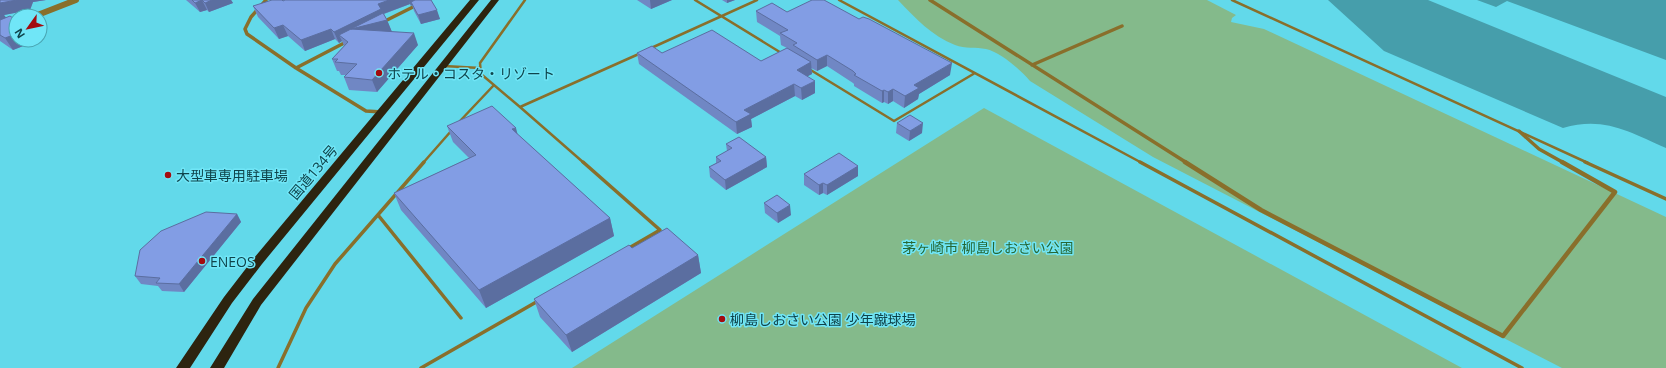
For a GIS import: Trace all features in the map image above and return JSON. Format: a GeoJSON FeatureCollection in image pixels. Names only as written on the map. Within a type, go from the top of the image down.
{"type":"FeatureCollection","features":[{"type":"Feature","properties":{"kind":"highway","name":"国道134号"},"geometry":{"type":"LineString","coordinates":[[183,368],[228,300],[258,262],[475,0]]}},
{"type":"Feature","properties":{"kind":"highway"},"geometry":{"type":"LineString","coordinates":[[217,368],[257,302],[495,0]]}},
{"type":"Feature","properties":{"kind":"street"},"geometry":{"type":"LineString","coordinates":[[48,11],[76,0]]}},
{"type":"Feature","properties":{"kind":"street"},"geometry":{"type":"LineString","coordinates":[[273,0],[266,0],[250,18],[245,29],[247,34],[296,68],[366,111],[382,112]]}},
{"type":"Feature","properties":{"kind":"street"},"geometry":{"type":"LineString","coordinates":[[930,0],[1261,210],[1503,336],[1615,192],[1539,149],[1519,131]]}},
{"type":"Feature","properties":{"kind":"street"},"geometry":{"type":"LineString","coordinates":[[377,25],[423,2]]}},
{"type":"Feature","properties":{"kind":"street"},"geometry":{"type":"LineString","coordinates":[[1032,65],[1122,26]]}},
{"type":"Feature","properties":{"kind":"street"},"geometry":{"type":"LineString","coordinates":[[296,68],[351,40]]}},
{"type":"Feature","properties":{"kind":"lane"},"geometry":{"type":"LineString","coordinates":[[525,0],[480,63],[481,74],[660,230],[626,250]]}},
{"type":"Feature","properties":{"kind":"lane"},"geometry":{"type":"LineString","coordinates":[[695,0],[788,56]]}},
{"type":"Feature","properties":{"kind":"lane"},"geometry":{"type":"LineString","coordinates":[[520,108],[757,0]]}},
{"type":"Feature","properties":{"kind":"lane"},"geometry":{"type":"LineString","coordinates":[[839,0],[1522,368]]}},
{"type":"Feature","properties":{"kind":"lane"},"geometry":{"type":"LineString","coordinates":[[1232,0],[1666,199]]}},
{"type":"Feature","properties":{"kind":"lane"},"geometry":{"type":"LineString","coordinates":[[442,66],[480,68]]}},
{"type":"Feature","properties":{"kind":"lane"},"geometry":{"type":"LineString","coordinates":[[808,69],[894,121],[975,73]]}},
{"type":"Feature","properties":{"kind":"lane"},"geometry":{"type":"LineString","coordinates":[[278,368],[306,308],[334,264],[452,130],[494,85]]}},
{"type":"Feature","properties":{"kind":"lane"},"geometry":{"type":"LineString","coordinates":[[378,215],[461,318]]}},
{"type":"Feature","properties":{"kind":"lane"},"geometry":{"type":"LineString","coordinates":[[421,368],[544,297]]}},
{"type":"Feature","properties":{"kind":"green space"},"geometry":{"type":"Polygon","coordinates":[[[898,0],[1207,0],[1236,15],[1232,18],[1231,22],[1264,29],[1666,217],[1666,368],[1562,368],[1153,157],[1030,81],[1016,67],[998,54],[986,49],[955,45],[939,37],[917,20],[898,0]]]}},
{"type":"Feature","properties":{"kind":"green space","name":"茅ヶ崎市 柳島しおさい公園"},"geometry":{"type":"Polygon","coordinates":[[[984,108],[1462,368],[572,368],[984,108]]]}},
{"type":"Feature","properties":{"kind":"water"},"geometry":{"type":"Polygon","coordinates":[[[1328,0],[1428,0],[1666,97],[1666,148],[1628,131],[1604,125],[1591,124],[1563,128],[1384,51],[1328,0]]]}},
{"type":"Feature","properties":{"kind":"water"},"geometry":{"type":"Polygon","coordinates":[[[1477,0],[1666,0],[1666,60],[1507,1],[1496,7],[1477,0]]]}},
{"type":"Feature","properties":{"kind":"building"},"geometry":{"type":"Polygon","coordinates":[[[0,0],[17,0],[0,3],[0,0]]]}},
{"type":"Feature","properties":{"kind":"building"},"geometry":{"type":"Polygon","coordinates":[[[192,0],[202,0],[195,3],[192,0]]]}},
{"type":"Feature","properties":{"kind":"building"},"geometry":{"type":"Polygon","coordinates":[[[202,0],[212,0],[205,3],[202,0]]]}},
{"type":"Feature","properties":{"kind":"building"},"geometry":{"type":"Polygon","coordinates":[[[272,0],[389,0],[378,4],[381,9],[334,32],[331,29],[301,40],[283,25],[274,28],[253,6],[272,0]]]}},
{"type":"Feature","properties":{"kind":"building"},"geometry":{"type":"Polygon","coordinates":[[[415,0],[431,0],[437,10],[418,15],[411,2],[415,0]]]}},
{"type":"Feature","properties":{"kind":"building"},"geometry":{"type":"Polygon","coordinates":[[[812,0],[824,0],[859,19],[863,17],[869,19],[952,63],[914,85],[919,88],[905,96],[893,89],[888,92],[884,90],[882,91],[854,75],[856,74],[853,71],[827,55],[817,60],[793,45],[797,43],[780,33],[788,30],[756,11],[772,3],[787,12],[812,0]]]}},
{"type":"Feature","properties":{"kind":"building"},"geometry":{"type":"Polygon","coordinates":[[[383,13],[387,20],[351,29],[383,13]]]}},
{"type":"Feature","properties":{"kind":"building"},"geometry":{"type":"Polygon","coordinates":[[[8,17],[8,37],[5,38],[0,35],[0,20],[8,17]]]}},
{"type":"Feature","properties":{"kind":"building"},"geometry":{"type":"Polygon","coordinates":[[[351,29],[414,33],[372,80],[344,77],[357,64],[335,62],[338,59],[332,59],[348,42],[339,35],[351,29]]]}},
{"type":"Feature","properties":{"kind":"building"},"geometry":{"type":"Polygon","coordinates":[[[712,30],[761,61],[787,48],[811,62],[797,70],[815,81],[801,88],[794,84],[744,110],[751,114],[736,122],[637,53],[652,46],[662,53],[712,30]]]}},
{"type":"Feature","properties":{"kind":"building"},"geometry":{"type":"Polygon","coordinates":[[[492,106],[516,128],[512,129],[610,218],[479,290],[394,193],[476,155],[447,126],[492,106]]]}},
{"type":"Feature","properties":{"kind":"building"},"geometry":{"type":"Polygon","coordinates":[[[910,115],[923,123],[910,131],[897,123],[910,115]]]}},
{"type":"Feature","properties":{"kind":"building"},"geometry":{"type":"Polygon","coordinates":[[[739,137],[766,157],[725,180],[709,167],[721,161],[716,157],[732,148],[726,144],[739,137]]]}},
{"type":"Feature","properties":{"kind":"building"},"geometry":{"type":"Polygon","coordinates":[[[839,153],[858,166],[827,185],[823,183],[819,185],[804,174],[839,153]]]}},
{"type":"Feature","properties":{"kind":"building"},"geometry":{"type":"Polygon","coordinates":[[[777,195],[790,205],[777,213],[764,203],[777,195]]]}},
{"type":"Feature","properties":{"kind":"building"},"geometry":{"type":"Polygon","coordinates":[[[206,212],[237,214],[179,284],[156,283],[160,278],[135,276],[140,250],[161,231],[206,212]]]}},
{"type":"Feature","properties":{"kind":"building"},"geometry":{"type":"Polygon","coordinates":[[[667,228],[698,255],[566,335],[534,299],[629,245],[632,248],[667,228]]]}},
{"type":"Feature","properties":{"kind":"place","name":"ホテル・コスタ・リゾート"},"geometry":{"type":"Point","coordinates":[379,73]}},
{"type":"Feature","properties":{"kind":"place","name":"大型車専用駐車場"},"geometry":{"type":"Point","coordinates":[168,175]}},
{"type":"Feature","properties":{"kind":"place","name":"ENEOS"},"geometry":{"type":"Point","coordinates":[202,261]}},
{"type":"Feature","properties":{"kind":"place","name":"柳島しおさい公園 少年蹴球場"},"geometry":{"type":"Point","coordinates":[722,319]}}]}
